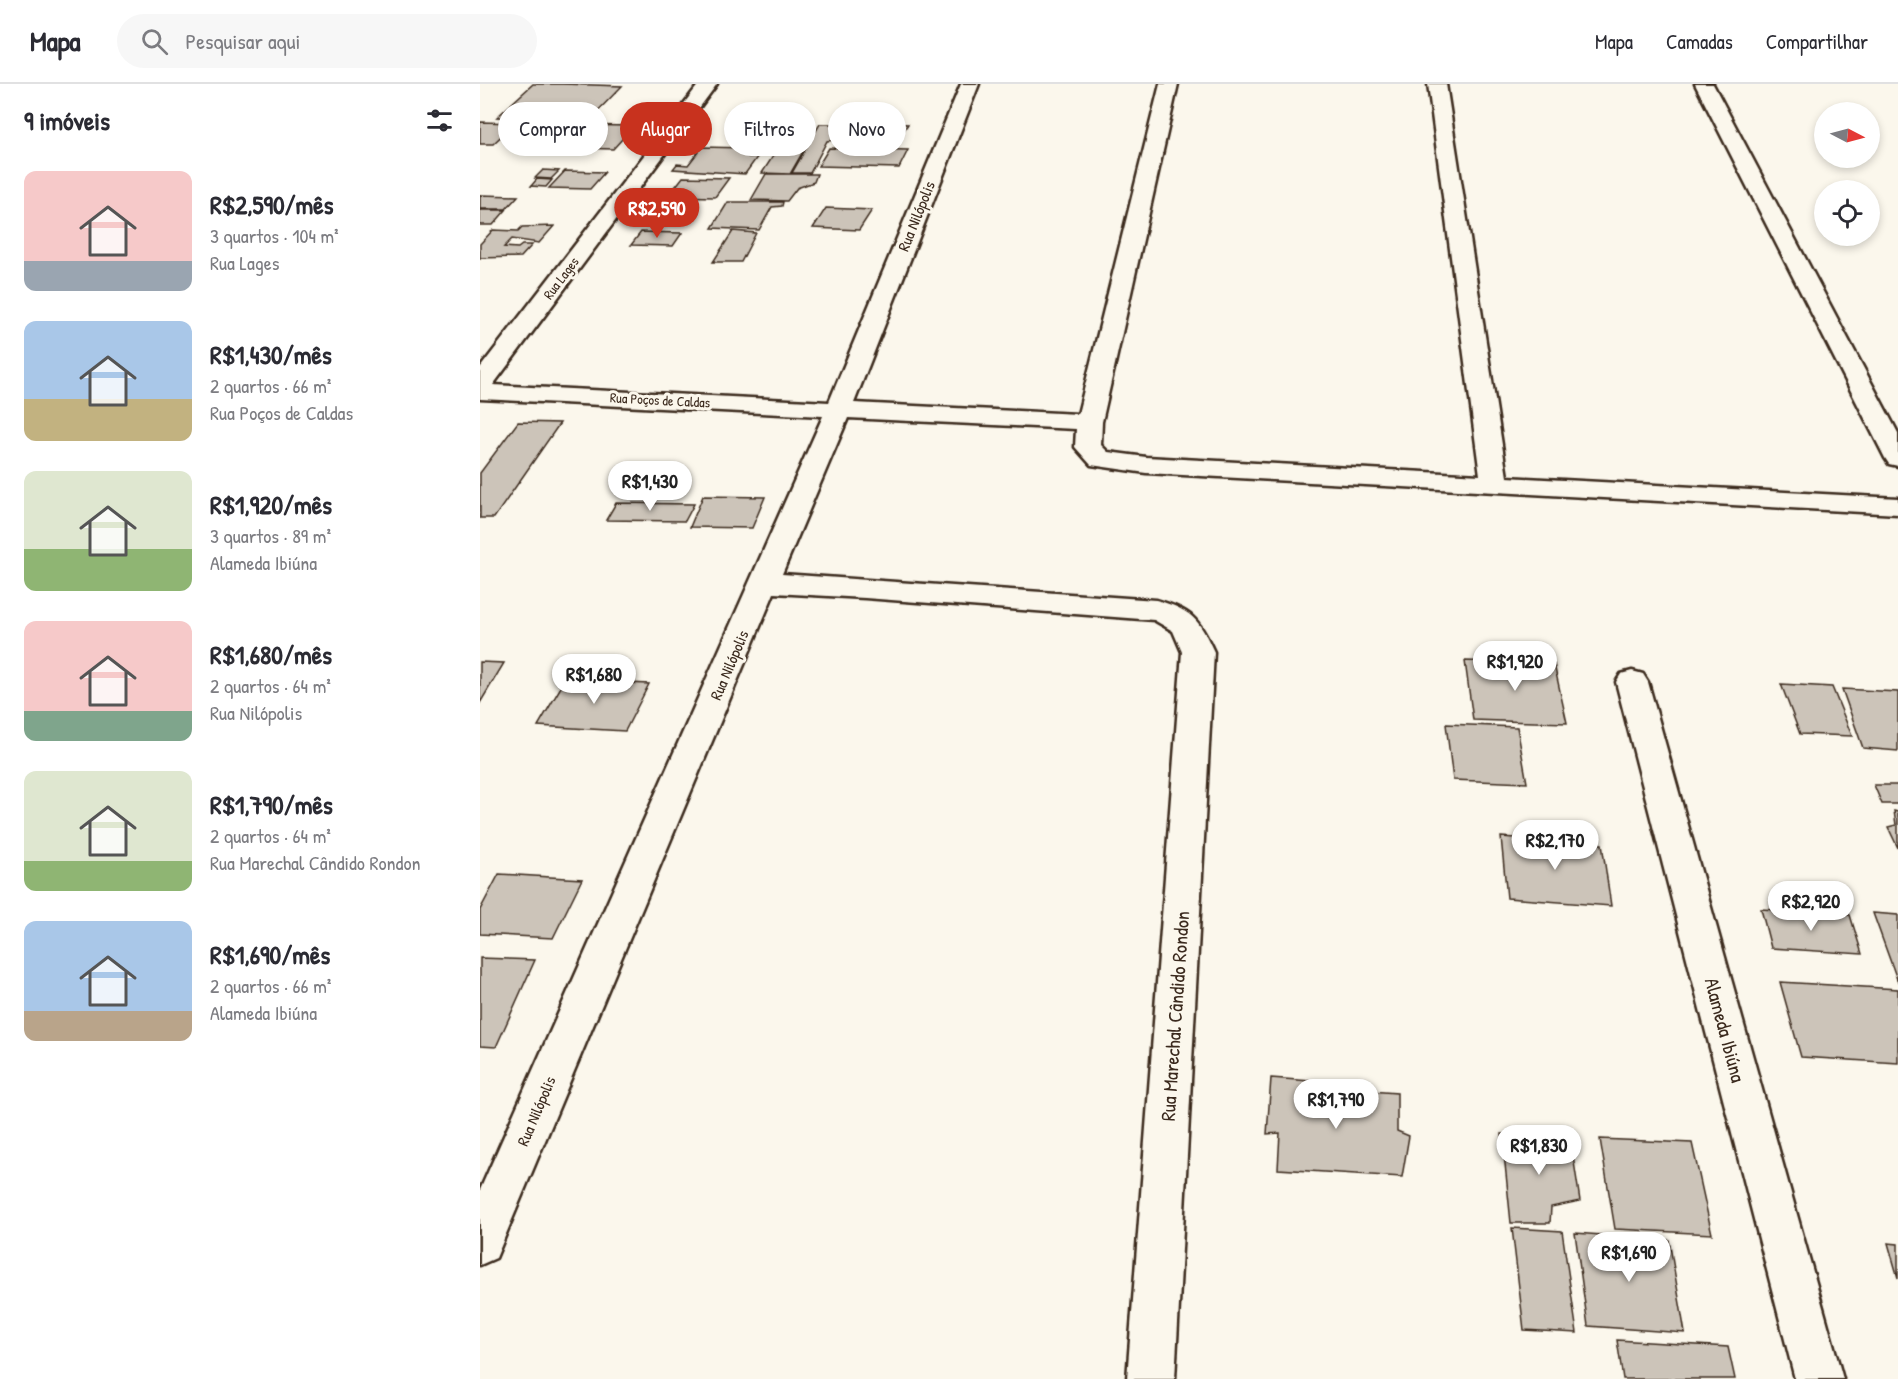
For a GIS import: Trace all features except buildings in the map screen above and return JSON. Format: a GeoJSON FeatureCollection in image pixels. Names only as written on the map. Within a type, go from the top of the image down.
{"type":"FeatureCollection","features":[{"type":"Feature","properties":{"kind":"street","name":"Rua Lages"},"geometry":{"type":"LineString","coordinates":[[480,385],[708,84]]}},
{"type":"Feature","properties":{"kind":"street","name":"Rua Nilópolis"},"geometry":{"type":"LineString","coordinates":[[480,1242],[839,408],[970,84]]}},
{"type":"Feature","properties":{"kind":"street"},"geometry":{"type":"LineString","coordinates":[[1169,84],[1089,422],[1088,447],[1100,459],[1146,465],[1898,506]]}},
{"type":"Feature","properties":{"kind":"street"},"geometry":{"type":"LineString","coordinates":[[1437,84],[1496,483]]}},
{"type":"Feature","properties":{"kind":"street"},"geometry":{"type":"LineString","coordinates":[[1704,84],[1898,458]]}},
{"type":"Feature","properties":{"kind":"street","name":"Rua Poços de Caldas"},"geometry":{"type":"LineString","coordinates":[[480,392],[1089,422]]}},
{"type":"Feature","properties":{"kind":"street","name":"Rua Marechal Cândido Rondon"},"geometry":{"type":"LineString","coordinates":[[764,583],[865,588],[1156,610],[1176,615],[1187,626],[1198,652],[1152,1379]]}},
{"type":"Feature","properties":{"kind":"street","name":"Alameda Ibiúna"},"geometry":{"type":"LineString","coordinates":[[1632,682],[1819,1379]]}}]}
